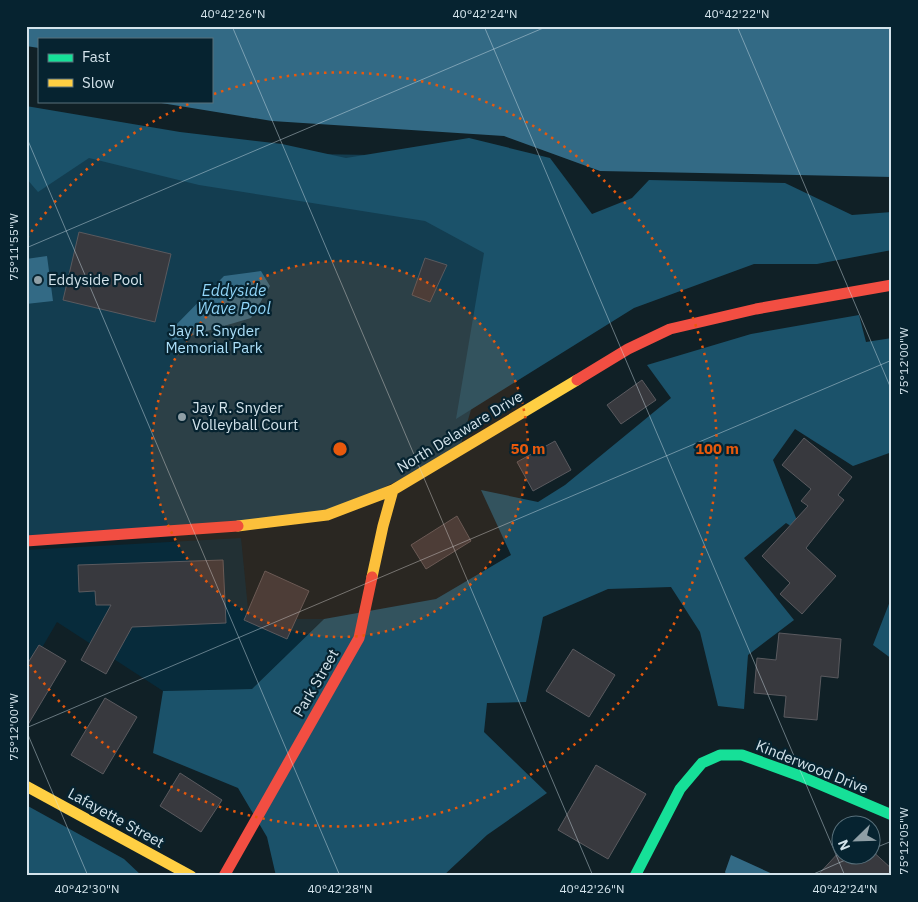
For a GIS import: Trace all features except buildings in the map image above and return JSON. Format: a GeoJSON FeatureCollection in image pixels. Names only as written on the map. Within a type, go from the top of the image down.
{"type":"FeatureCollection","features":[{"type":"Feature","properties":{"kind":"street","name":"North Delaware Drive"},"geometry":{"type":"LineString","coordinates":[[26,541],[225,528],[327,515],[393,490],[628,349],[670,329],[756,309],[892,285]]}},
{"type":"Feature","properties":{"kind":"street","name":"Park Street"},"geometry":{"type":"LineString","coordinates":[[224,876],[359,638],[383,526],[393,490]]}},
{"type":"Feature","properties":{"kind":"street","name":"Kinderwood Drive"},"geometry":{"type":"LineString","coordinates":[[635,876],[680,789],[702,763],[720,755],[742,755],[800,776],[892,815]]}},
{"type":"Feature","properties":{"kind":"street","name":"Lafayette Street"},"geometry":{"type":"LineString","coordinates":[[26,786],[191,876]]}},
{"type":"Feature","properties":{"kind":"shaded area"},"geometry":{"type":"Polygon","coordinates":[[[26,106],[180,132],[282,144],[346,158],[469,138],[550,158],[592,214],[632,198],[649,180],[785,183],[852,215],[892,212],[892,250],[817,264],[754,264],[634,308],[456,419],[484,253],[425,221],[199,185],[89,158],[38,192],[26,178],[26,106]]]}},
{"type":"Feature","properties":{"kind":"shaded area"},"geometry":{"type":"Polygon","coordinates":[[[859,315],[866,342],[892,338],[892,452],[853,466],[795,429],[773,460],[802,533],[786,523],[744,558],[794,620],[748,655],[744,709],[718,706],[700,632],[671,587],[608,589],[543,617],[526,702],[487,703],[484,732],[547,793],[487,835],[443,876],[276,876],[267,837],[238,788],[153,753],[163,691],[252,689],[324,619],[436,599],[511,555],[481,490],[538,502],[565,485],[671,398],[647,365],[751,334],[859,315]]]}},
{"type":"Feature","properties":{"kind":"shaded area"},"geometry":{"type":"Polygon","coordinates":[[[241,538],[249,619],[324,619],[252,689],[163,691],[57,622],[26,675],[26,550],[241,538]]]}},
{"type":"Feature","properties":{"kind":"shaded area"},"geometry":{"type":"Polygon","coordinates":[[[892,596],[892,659],[873,645],[892,596]]]}},
{"type":"Feature","properties":{"kind":"shaded area"},"geometry":{"type":"Polygon","coordinates":[[[26,805],[124,859],[142,876],[33,876],[26,873],[26,805]]]}},
{"type":"Feature","properties":{"kind":"green space","name":"Jay R. Snyder Memorial Park"},"geometry":{"type":"Polygon","coordinates":[[[26,149],[489,157],[497,320],[459,451],[327,515],[26,541],[26,149]]]}},
{"type":"Feature","properties":{"kind":"water"},"geometry":{"type":"Polygon","coordinates":[[[26,26],[892,26],[892,177],[600,171],[504,136],[272,121],[155,102],[212,102],[212,38],[38,38],[38,48],[26,46],[26,26]]]}},
{"type":"Feature","properties":{"kind":"water","name":"Eddyside Pool"},"geometry":{"type":"Polygon","coordinates":[[[47,256],[53,301],[26,304],[26,259],[47,256]]]}},
{"type":"Feature","properties":{"kind":"water","name":"Eddyside Wave Pool"},"geometry":{"type":"Polygon","coordinates":[[[261,271],[270,286],[251,318],[173,341],[170,331],[224,276],[261,271]]]}},
{"type":"Feature","properties":{"kind":"water"},"geometry":{"type":"Polygon","coordinates":[[[731,855],[777,876],[727,876],[725,872],[731,855]]]}},
{"type":"Feature","properties":{"kind":"traffic: fast"},"geometry":{"type":"LineString","coordinates":[[635,876],[680,789],[702,763],[720,755],[742,755],[800,776],[892,815]]}},
{"type":"Feature","properties":{"kind":"traffic: slow"},"geometry":{"type":"LineString","coordinates":[[238,526],[327,515],[393,490],[577,380]]}},
{"type":"Feature","properties":{"kind":"traffic: slow"},"geometry":{"type":"LineString","coordinates":[[372,577],[393,490]]}},
{"type":"Feature","properties":{"kind":"traffic: slow"},"geometry":{"type":"LineString","coordinates":[[26,786],[191,876]]}},
{"type":"Feature","properties":{"kind":"traffic: jam"},"geometry":{"type":"LineString","coordinates":[[577,380],[628,349],[670,329],[756,309],[892,285]]}},
{"type":"Feature","properties":{"kind":"traffic: jam"},"geometry":{"type":"LineString","coordinates":[[26,541],[238,526]]}},
{"type":"Feature","properties":{"kind":"traffic: jam"},"geometry":{"type":"LineString","coordinates":[[224,876],[359,638],[372,577]]}},
{"type":"Feature","properties":{"kind":"place","name":"Eddyside Pool"},"geometry":{"type":"Point","coordinates":[38,280]}},
{"type":"Feature","properties":{"kind":"place","name":"Jay R. Snyder Volleyball Court"},"geometry":{"type":"Point","coordinates":[182,417]}}]}
